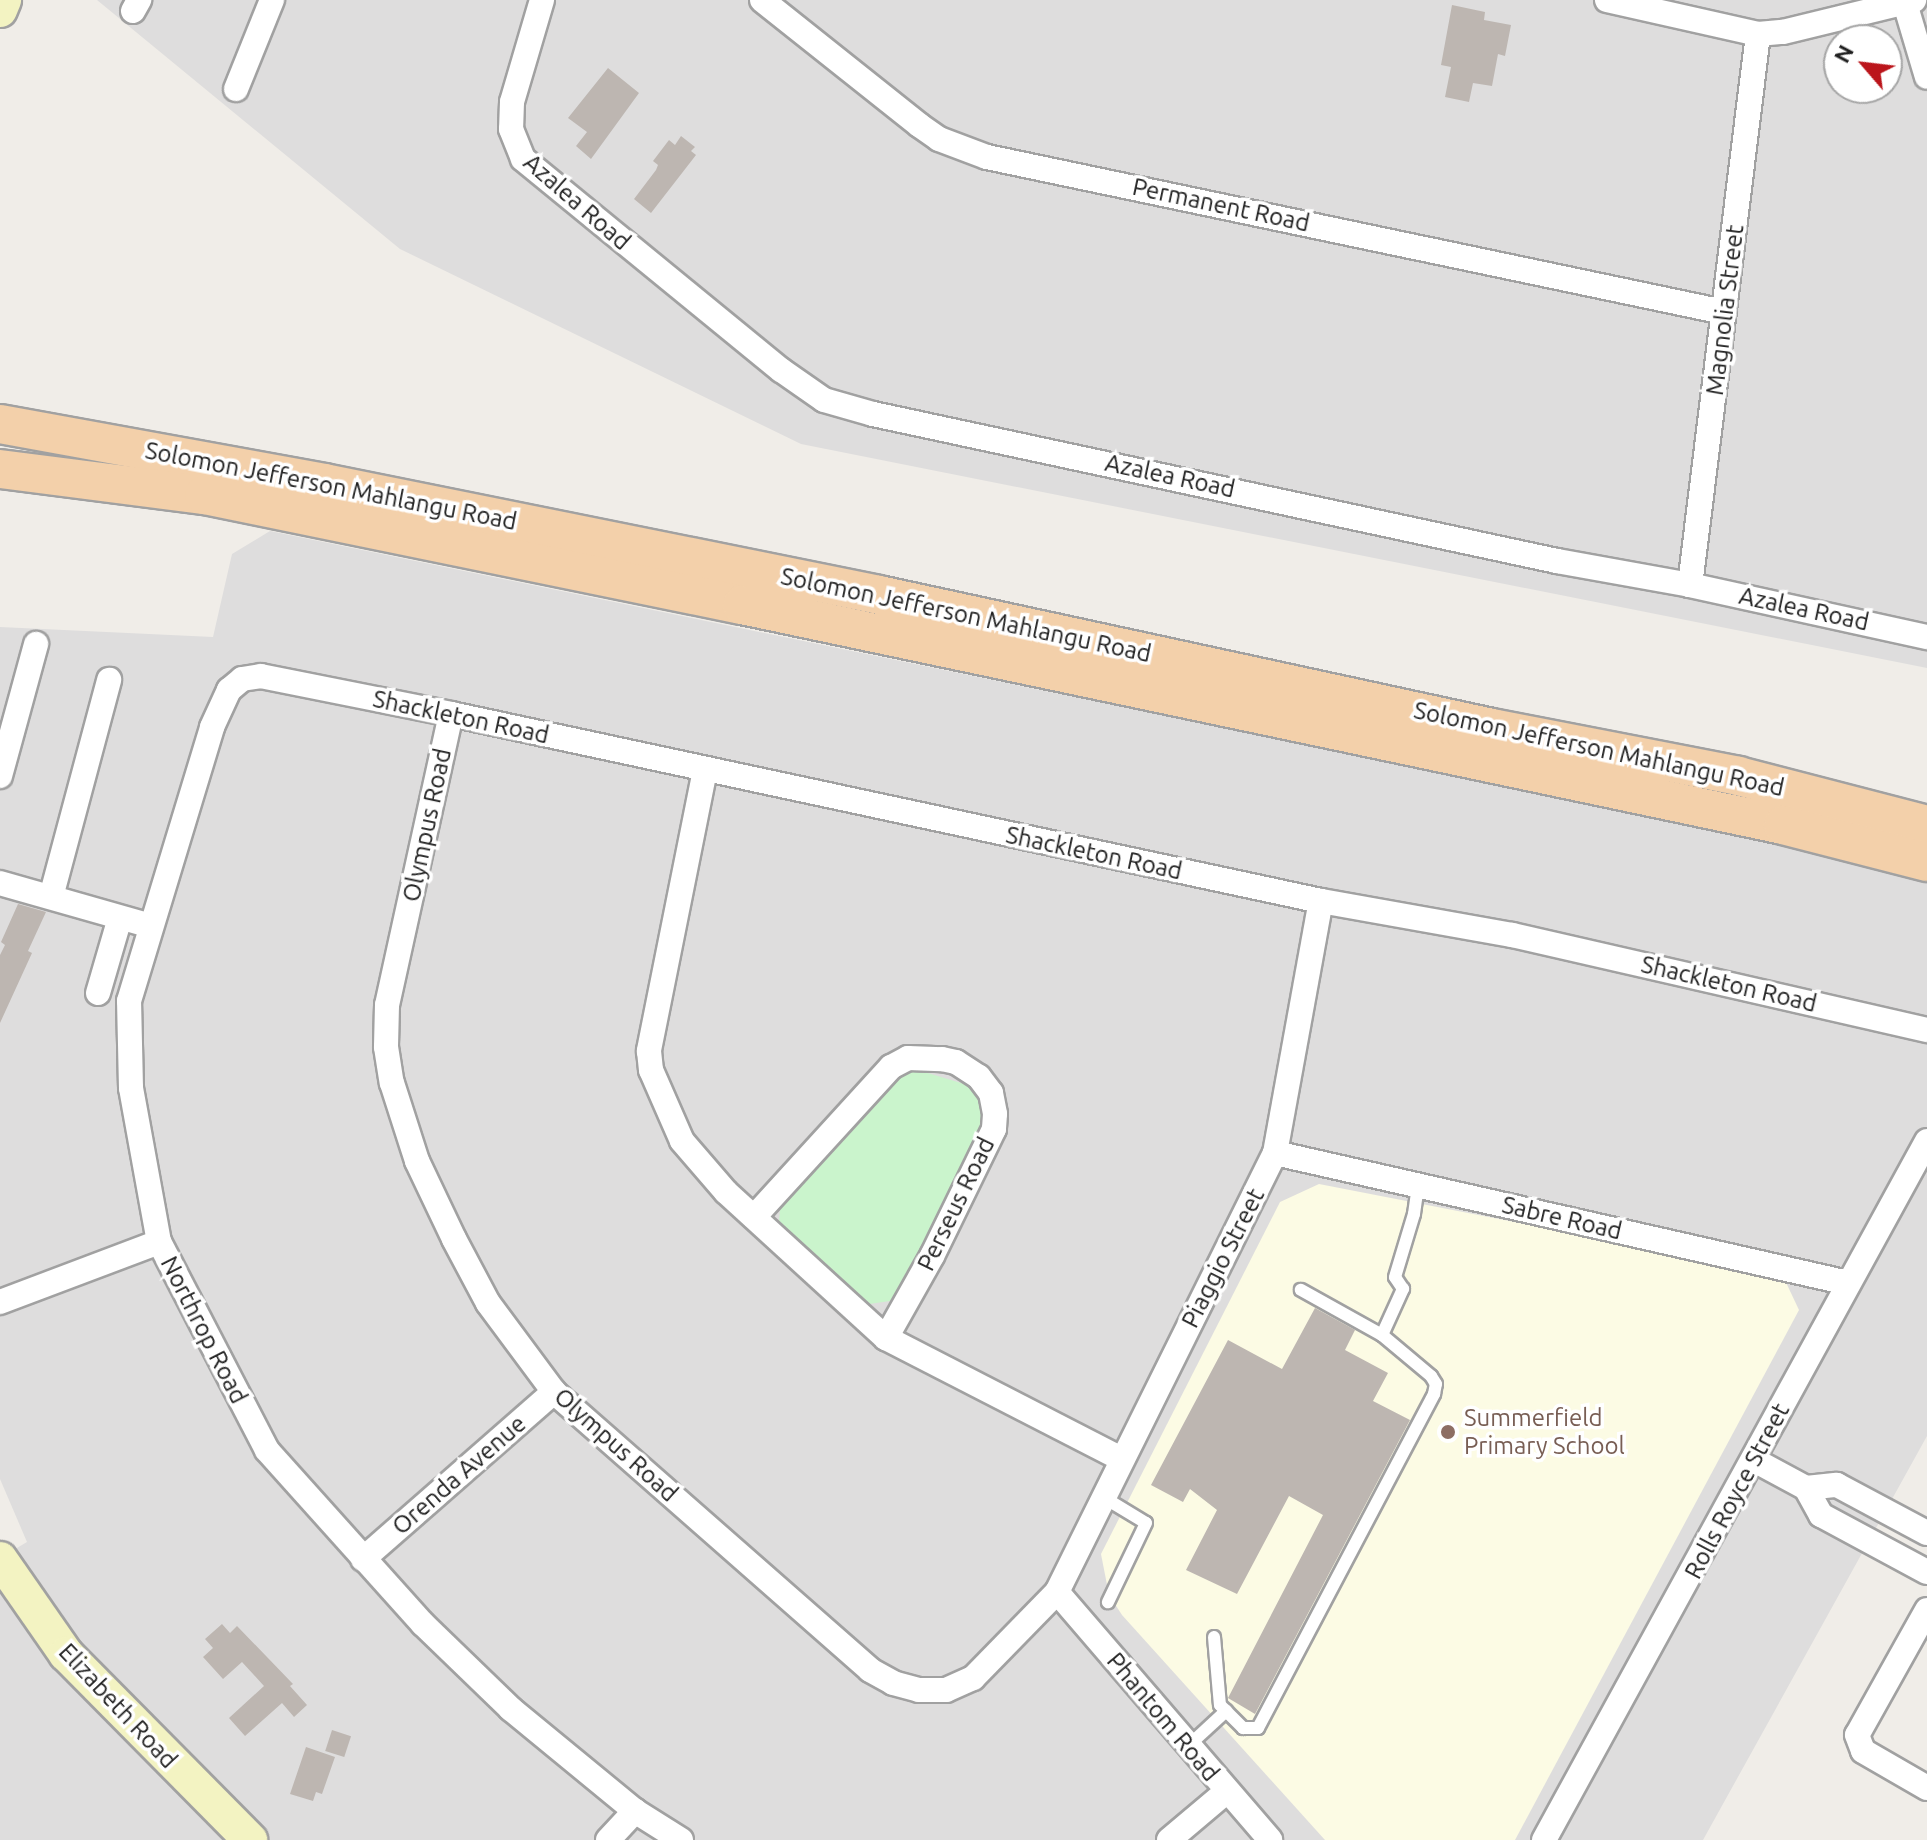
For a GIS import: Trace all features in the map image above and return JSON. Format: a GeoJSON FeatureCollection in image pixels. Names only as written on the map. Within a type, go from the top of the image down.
{"type":"FeatureCollection","features":[{"type":"Feature","properties":{"kind":"main road","name":"Solomon Jefferson Mahlangu Road"},"geometry":{"type":"LineString","coordinates":[[8,425],[286,476],[895,599],[1492,728],[1798,790],[1927,825]]}},
{"type":"Feature","properties":{"kind":"main road","name":"Solomon Jefferson Mahlangu Road"},"geometry":{"type":"LineString","coordinates":[[0,469],[204,495],[1783,825],[1927,862]]}},
{"type":"Feature","properties":{"kind":"main road"},"geometry":{"type":"LineString","coordinates":[[1798,790],[1927,802]]}},
{"type":"Feature","properties":{"kind":"street"},"geometry":{"type":"LineString","coordinates":[[0,10],[4,0]]}},
{"type":"Feature","properties":{"kind":"street"},"geometry":{"type":"LineString","coordinates":[[236,89],[272,0]]}},
{"type":"Feature","properties":{"kind":"street","name":"Azalea Road"},"geometry":{"type":"LineString","coordinates":[[542,0],[512,102],[511,129],[516,148],[532,169],[781,370],[824,400],[873,414],[1557,561],[1690,585],[1927,637]]}},
{"type":"Feature","properties":{"kind":"street","name":"Permanent Road"},"geometry":{"type":"LineString","coordinates":[[762,0],[939,139],[987,157],[1724,312]]}},
{"type":"Feature","properties":{"kind":"street"},"geometry":{"type":"LineString","coordinates":[[1607,0],[1758,34],[1783,32],[1908,0],[1927,77]]}},
{"type":"Feature","properties":{"kind":"street","name":"Magnolia Street"},"geometry":{"type":"LineString","coordinates":[[1690,585],[1758,34]]}},
{"type":"Feature","properties":{"kind":"street"},"geometry":{"type":"LineString","coordinates":[[0,776],[36,644]]}},
{"type":"Feature","properties":{"kind":"street","name":"Shackleton Road"},"geometry":{"type":"LineString","coordinates":[[261,676],[1321,901],[1512,935],[1927,1030]]}},
{"type":"Feature","properties":{"kind":"street","name":"Northrop Road"},"geometry":{"type":"LineString","coordinates":[[261,676],[242,679],[229,690],[221,704],[129,1001],[127,1029],[131,1088],[159,1242],[267,1450],[423,1624],[511,1709],[635,1811],[681,1840]]}},
{"type":"Feature","properties":{"kind":"street"},"geometry":{"type":"LineString","coordinates":[[51,897],[109,680]]}},
{"type":"Feature","properties":{"kind":"street","name":"Olympus Road"},"geometry":{"type":"LineString","coordinates":[[451,714],[387,1005],[386,1047],[392,1083],[417,1161],[488,1303],[554,1392],[870,1670],[893,1683],[919,1690],[946,1690],[973,1678],[1057,1592]]}},
{"type":"Feature","properties":{"kind":"street"},"geometry":{"type":"LineString","coordinates":[[705,770],[650,1032],[651,1070],[682,1141],[754,1217],[886,1338],[1121,1459]]}},
{"type":"Feature","properties":{"kind":"street"},"geometry":{"type":"LineString","coordinates":[[0,883],[151,926]]}},
{"type":"Feature","properties":{"kind":"street","name":"Piaggio Street"},"geometry":{"type":"LineString","coordinates":[[1057,1592],[1275,1153],[1321,901]]}},
{"type":"Feature","properties":{"kind":"street"},"geometry":{"type":"LineString","coordinates":[[98,993],[120,918]]}},
{"type":"Feature","properties":{"kind":"street","name":"Perseus Road"},"geometry":{"type":"LineString","coordinates":[[754,1217],[891,1067],[917,1057],[942,1059],[969,1068],[979,1077],[991,1093],[994,1129],[932,1256],[886,1338]]}},
{"type":"Feature","properties":{"kind":"street","name":"Rolls Royce Street"},"geometry":{"type":"LineString","coordinates":[[1544,1840],[1927,1141]]}},
{"type":"Feature","properties":{"kind":"street","name":"Sabre Road"},"geometry":{"type":"LineString","coordinates":[[1275,1153],[1848,1283]]}},
{"type":"Feature","properties":{"kind":"street"},"geometry":{"type":"LineString","coordinates":[[0,1302],[159,1242]]}},
{"type":"Feature","properties":{"kind":"street","name":"Orenda Avenue"},"geometry":{"type":"LineString","coordinates":[[363,1559],[554,1392]]}},
{"type":"Feature","properties":{"kind":"street"},"geometry":{"type":"LineString","coordinates":[[1754,1460],[1812,1492],[1821,1515],[1927,1572]]}},
{"type":"Feature","properties":{"kind":"street"},"geometry":{"type":"LineString","coordinates":[[1812,1492],[1837,1485],[1927,1533]]}},
{"type":"Feature","properties":{"kind":"street","name":"Elizabeth Road"},"geometry":{"type":"LineString","coordinates":[[0,1559],[66,1654],[250,1840]]}},
{"type":"Feature","properties":{"kind":"street","name":"Phantom Road"},"geometry":{"type":"LineString","coordinates":[[1057,1592],[1270,1840]]}},
{"type":"Feature","properties":{"kind":"street"},"geometry":{"type":"LineString","coordinates":[[1927,1610],[1857,1735],[1863,1751],[1927,1788]]}},
{"type":"Feature","properties":{"kind":"street"},"geometry":{"type":"LineString","coordinates":[[1169,1840],[1226,1792]]}},
{"type":"Feature","properties":{"kind":"street"},"geometry":{"type":"LineString","coordinates":[[608,1840],[635,1811]]}},
{"type":"Feature","properties":{"kind":"lane"},"geometry":{"type":"LineString","coordinates":[[8,425],[90,427]]}},
{"type":"Feature","properties":{"kind":"lane"},"geometry":{"type":"LineString","coordinates":[[164,439],[208,449],[286,476]]}},
{"type":"Feature","properties":{"kind":"lane"},"geometry":{"type":"LineString","coordinates":[[1382,1335],[1403,1289],[1395,1277],[1414,1214],[1418,1186]]}},
{"type":"Feature","properties":{"kind":"lane"},"geometry":{"type":"LineString","coordinates":[[1214,1637],[1218,1697],[1226,1711],[1243,1728],[1258,1728],[1434,1394],[1436,1384],[1431,1376],[1382,1335],[1301,1290]]}},
{"type":"Feature","properties":{"kind":"lane"},"geometry":{"type":"LineString","coordinates":[[1103,1497],[1146,1523],[1108,1602]]}},
{"type":"Feature","properties":{"kind":"lane"},"geometry":{"type":"LineString","coordinates":[[1188,1746],[1226,1711]]}},
{"type":"Feature","properties":{"kind":"shaded area"},"geometry":{"type":"Polygon","coordinates":[[[97,0],[1927,0],[1927,668],[801,444],[400,249],[97,0]]]}},
{"type":"Feature","properties":{"kind":"shaded area"},"geometry":{"type":"Polygon","coordinates":[[[270,531],[1758,838],[1927,878],[1927,1436],[1703,1840],[0,1840],[0,1558],[27,1542],[0,1479],[0,627],[213,637],[232,554],[270,531]]]}},
{"type":"Feature","properties":{"kind":"shaded area","name":"Summerfield Primary School"},"geometry":{"type":"Polygon","coordinates":[[[1319,1184],[1782,1274],[1799,1310],[1515,1840],[1325,1840],[1122,1615],[1109,1595],[1101,1554],[1280,1202],[1319,1184]]]}},
{"type":"Feature","properties":{"kind":"green space"},"geometry":{"type":"Polygon","coordinates":[[[921,1071],[971,1086],[983,1103],[982,1122],[900,1290],[890,1301],[869,1304],[783,1233],[779,1221],[780,1210],[785,1197],[889,1083],[902,1073],[921,1071]]]}},
{"type":"Feature","properties":{"kind":"building"},"geometry":{"type":"Polygon","coordinates":[[[1452,5],[1485,12],[1484,20],[1511,25],[1505,56],[1498,54],[1492,86],[1473,83],[1469,102],[1445,97],[1451,67],[1441,65],[1452,5]]]}},
{"type":"Feature","properties":{"kind":"building"},"geometry":{"type":"Polygon","coordinates":[[[608,68],[639,93],[591,159],[576,146],[587,132],[568,118],[608,68]]]}},
{"type":"Feature","properties":{"kind":"building"},"geometry":{"type":"Polygon","coordinates":[[[681,136],[695,147],[691,151],[696,155],[651,213],[634,199],[656,170],[658,165],[653,161],[669,140],[675,145],[681,136]]]}},
{"type":"Feature","properties":{"kind":"building"},"geometry":{"type":"Polygon","coordinates":[[[18,904],[46,912],[28,951],[32,953],[0,1023],[0,955],[5,945],[1,942],[18,904]]]}},
{"type":"Feature","properties":{"kind":"building"},"geometry":{"type":"Polygon","coordinates":[[[1315,1308],[1355,1330],[1345,1350],[1388,1373],[1373,1401],[1410,1420],[1255,1714],[1228,1698],[1323,1515],[1289,1496],[1237,1594],[1186,1570],[1217,1510],[1190,1489],[1183,1502],[1151,1485],[1228,1340],[1282,1369],[1315,1308]]]}},
{"type":"Feature","properties":{"kind":"building"},"geometry":{"type":"Polygon","coordinates":[[[222,1624],[230,1633],[237,1626],[293,1684],[290,1686],[307,1705],[294,1717],[282,1703],[245,1736],[229,1718],[264,1686],[242,1662],[223,1679],[203,1657],[213,1648],[205,1639],[222,1624]]]}},
{"type":"Feature","properties":{"kind":"building"},"geometry":{"type":"Polygon","coordinates":[[[332,1730],[351,1736],[344,1757],[325,1751],[332,1730]]]}},
{"type":"Feature","properties":{"kind":"building"},"geometry":{"type":"Polygon","coordinates":[[[306,1747],[335,1757],[322,1794],[316,1792],[313,1801],[290,1794],[306,1747]]]}},
{"type":"Feature","properties":{"kind":"place","name":"Summerfield Primary School"},"geometry":{"type":"Point","coordinates":[1448,1432]}}]}
